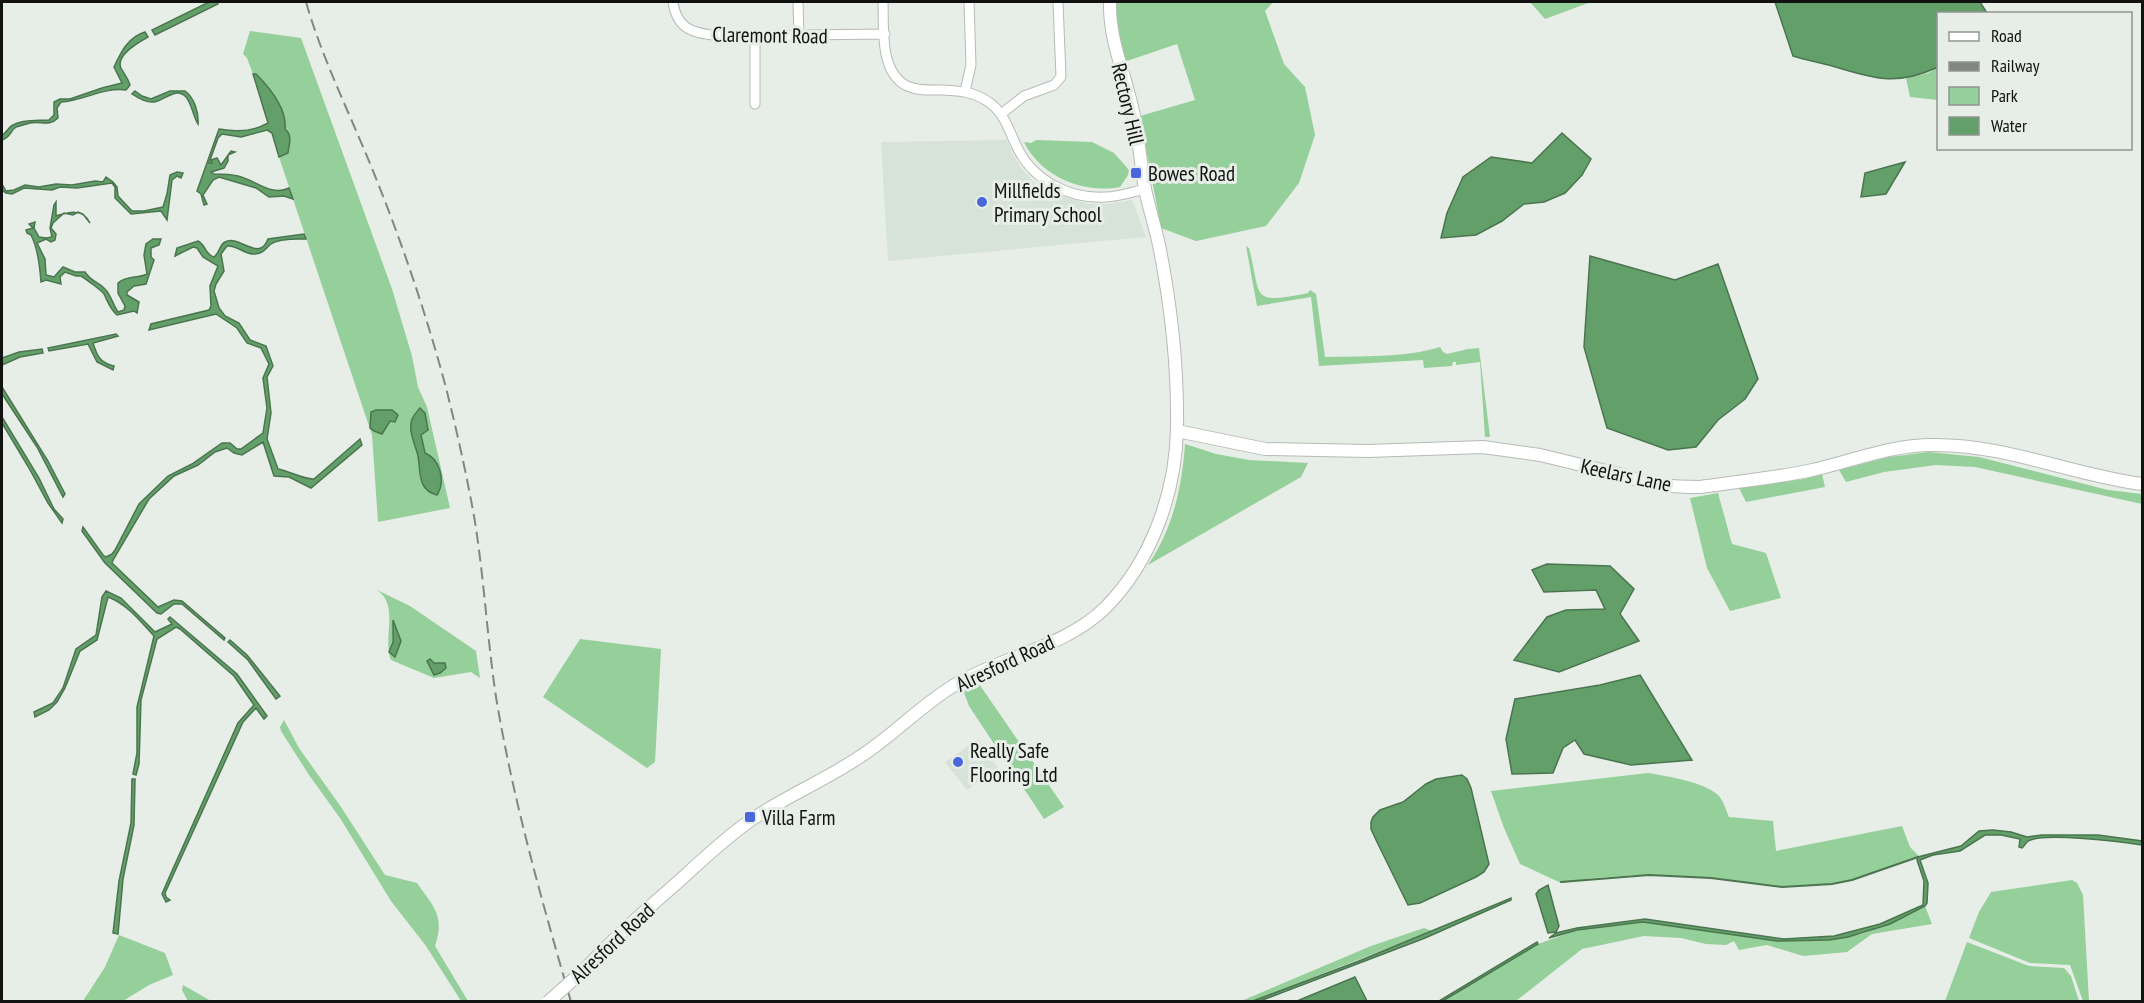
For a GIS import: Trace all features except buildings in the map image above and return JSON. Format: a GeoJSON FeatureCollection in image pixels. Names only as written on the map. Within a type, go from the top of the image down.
{"type":"FeatureCollection","features":[{"type":"Feature","properties":{"kind":"street","name":"Claremont Road"},"geometry":{"type":"LineString","coordinates":[[673,2],[680,20],[688,29],[699,34],[755,36],[885,34]]}},
{"type":"Feature","properties":{"kind":"street"},"geometry":{"type":"LineString","coordinates":[[798,2],[799,35]]}},
{"type":"Feature","properties":{"kind":"street"},"geometry":{"type":"LineString","coordinates":[[884,2],[889,64],[898,79],[906,85],[918,90],[965,92],[982,98],[1001,114],[1026,161],[1042,178],[1064,191],[1090,197],[1108,197],[1145,189]]}},
{"type":"Feature","properties":{"kind":"street"},"geometry":{"type":"LineString","coordinates":[[965,92],[971,65],[969,2]]}},
{"type":"Feature","properties":{"kind":"street"},"geometry":{"type":"LineString","coordinates":[[1001,114],[1024,96],[1054,85],[1061,77],[1058,2]]}},
{"type":"Feature","properties":{"kind":"street","name":"Rectory Hill"},"geometry":{"type":"LineString","coordinates":[[1110,2],[1113,42],[1133,109],[1145,189],[1158,241]]}},
{"type":"Feature","properties":{"kind":"street"},"geometry":{"type":"LineString","coordinates":[[755,36],[758,99]]}},
{"type":"Feature","properties":{"kind":"street","name":"Alresford Road"},"geometry":{"type":"LineString","coordinates":[[548,1002],[627,927],[750,821],[860,757],[955,685],[1064,636],[1102,610],[1118,593],[1134,571],[1156,529],[1170,485],[1177,431],[1170,311],[1158,241]]}},
{"type":"Feature","properties":{"kind":"street","name":"Keelars Lane"},"geometry":{"type":"LineString","coordinates":[[1177,431],[1265,449],[1368,451],[1483,447],[1540,455],[1628,476],[1638,481],[1692,487],[1808,471],[1888,449],[1936,445],[1989,449],[2108,479],[2142,484]]}},
{"type":"Feature","properties":{"kind":"shaded area","name":"Millfields Primary School"},"geometry":{"type":"Polygon","coordinates":[[[1007,140],[1021,168],[1035,183],[1061,196],[1089,204],[1132,200],[1146,237],[888,261],[881,142],[1007,140]]]}},
{"type":"Feature","properties":{"kind":"shaded area"},"geometry":{"type":"Polygon","coordinates":[[[978,739],[998,768],[967,790],[945,762],[978,739]]]}},
{"type":"Feature","properties":{"kind":"green space"},"geometry":{"type":"Polygon","coordinates":[[[1113,2],[1273,2],[1265,11],[1284,64],[1305,87],[1315,135],[1299,183],[1266,226],[1196,241],[1161,228],[1140,116],[1195,100],[1177,44],[1124,62],[1113,2]]]}},
{"type":"Feature","properties":{"kind":"green space"},"geometry":{"type":"Polygon","coordinates":[[[1530,2],[1591,2],[1545,19],[1530,2]]]}},
{"type":"Feature","properties":{"kind":"green space"},"geometry":{"type":"Polygon","coordinates":[[[250,31],[301,38],[392,289],[412,356],[418,387],[427,407],[450,508],[378,522],[372,435],[279,157],[288,153],[290,142],[281,112],[271,92],[256,74],[253,74],[243,54],[250,31]]]}},
{"type":"Feature","properties":{"kind":"green space"},"geometry":{"type":"Polygon","coordinates":[[[1937,68],[1937,100],[1910,97],[1906,78],[1928,73],[1937,68]]]}},
{"type":"Feature","properties":{"kind":"green space"},"geometry":{"type":"Polygon","coordinates":[[[1036,140],[1092,142],[1114,153],[1129,170],[1128,175],[1120,187],[1106,189],[1078,185],[1052,173],[1041,165],[1024,142],[1031,143],[1036,140]]]}},
{"type":"Feature","properties":{"kind":"green space"},"geometry":{"type":"Polygon","coordinates":[[[1246,246],[1249,248],[1261,294],[1276,298],[1289,297],[1308,293],[1310,290],[1316,294],[1325,357],[1398,355],[1440,347],[1447,354],[1479,348],[1490,437],[1485,437],[1480,362],[1456,365],[1456,362],[1453,362],[1452,366],[1424,368],[1423,360],[1319,366],[1311,297],[1257,306],[1246,246]]]}},
{"type":"Feature","properties":{"kind":"green space"},"geometry":{"type":"Polygon","coordinates":[[[1185,444],[1216,454],[1249,460],[1308,463],[1301,477],[1148,565],[1164,537],[1175,507],[1185,444]]]}},
{"type":"Feature","properties":{"kind":"green space"},"geometry":{"type":"Polygon","coordinates":[[[1929,452],[1979,457],[2108,490],[2142,494],[2142,504],[1975,467],[1936,465],[1884,472],[1846,482],[1839,470],[1889,457],[1929,452]]]}},
{"type":"Feature","properties":{"kind":"green space"},"geometry":{"type":"Polygon","coordinates":[[[1822,474],[1825,487],[1746,502],[1739,488],[1804,479],[1822,474]]]}},
{"type":"Feature","properties":{"kind":"green space"},"geometry":{"type":"Polygon","coordinates":[[[1718,493],[1732,544],[1766,553],[1781,598],[1730,611],[1707,568],[1690,498],[1718,493]]]}},
{"type":"Feature","properties":{"kind":"green space"},"geometry":{"type":"Polygon","coordinates":[[[377,590],[410,606],[476,651],[480,678],[471,672],[434,678],[391,660],[389,652],[388,642],[389,613],[384,596],[377,590]],[[393,623],[389,652],[395,656],[399,642],[393,623]]]}},
{"type":"Feature","properties":{"kind":"green space"},"geometry":{"type":"Polygon","coordinates":[[[580,639],[661,649],[655,762],[647,768],[543,697],[580,639]]]}},
{"type":"Feature","properties":{"kind":"green space"},"geometry":{"type":"Polygon","coordinates":[[[977,681],[1064,807],[1044,819],[969,706],[963,690],[977,681]]]}},
{"type":"Feature","properties":{"kind":"green space"},"geometry":{"type":"Polygon","coordinates":[[[284,720],[299,748],[385,875],[417,883],[428,899],[438,919],[438,936],[435,946],[468,1001],[461,1001],[426,946],[391,901],[340,818],[281,731],[280,727],[284,720]]]}},
{"type":"Feature","properties":{"kind":"green space"},"geometry":{"type":"Polygon","coordinates":[[[1648,773],[1684,780],[1712,790],[1718,795],[1729,817],[1773,821],[1776,851],[1902,826],[1910,847],[1919,856],[1852,880],[1832,884],[1782,887],[1711,878],[1639,875],[1561,883],[1520,864],[1491,791],[1648,773]]]}},
{"type":"Feature","properties":{"kind":"green space"},"geometry":{"type":"Polygon","coordinates":[[[2072,880],[2077,883],[2083,895],[2089,1001],[2083,1001],[2070,965],[2030,963],[1969,938],[1979,912],[1991,892],[2072,880]]]}},
{"type":"Feature","properties":{"kind":"green space"},"geometry":{"type":"Polygon","coordinates":[[[1925,906],[1932,924],[1872,934],[1847,952],[1803,956],[1767,945],[1739,950],[1734,941],[1726,945],[1706,944],[1681,938],[1644,936],[1582,949],[1516,1001],[1443,1002],[1538,944],[1577,930],[1648,922],[1777,941],[1829,940],[1862,934],[1890,924],[1925,906]]]}},
{"type":"Feature","properties":{"kind":"green space"},"geometry":{"type":"Polygon","coordinates":[[[1424,928],[1432,931],[1253,1001],[1239,1002],[1371,946],[1424,928]]]}},
{"type":"Feature","properties":{"kind":"green space"},"geometry":{"type":"Polygon","coordinates":[[[119,935],[165,953],[173,975],[149,985],[123,1001],[83,1001],[105,967],[119,935]]]}},
{"type":"Feature","properties":{"kind":"green space"},"geometry":{"type":"Polygon","coordinates":[[[1967,942],[2029,966],[2064,968],[2071,976],[2079,1001],[1945,1001],[1967,942]]]}},
{"type":"Feature","properties":{"kind":"green space"},"geometry":{"type":"Polygon","coordinates":[[[183,985],[211,1001],[188,1001],[182,990],[183,985]]]}},
{"type":"Feature","properties":{"kind":"water"},"geometry":{"type":"Polygon","coordinates":[[[209,2],[218,4],[155,35],[152,30],[209,2]]]}},
{"type":"Feature","properties":{"kind":"water"},"geometry":{"type":"Polygon","coordinates":[[[1775,2],[1980,2],[1986,12],[1937,12],[1937,67],[1912,76],[1877,78],[1793,56],[1775,2]]]}},
{"type":"Feature","properties":{"kind":"water"},"geometry":{"type":"Polygon","coordinates":[[[145,32],[148,37],[121,58],[121,68],[130,85],[126,90],[109,90],[61,102],[57,108],[58,118],[55,121],[30,123],[16,127],[2,140],[2,135],[17,123],[49,120],[54,115],[54,102],[60,99],[70,99],[122,83],[114,67],[130,41],[145,32]]]}},
{"type":"Feature","properties":{"kind":"water"},"geometry":{"type":"Polygon","coordinates":[[[253,74],[256,74],[272,92],[280,106],[285,129],[290,137],[288,153],[279,157],[272,133],[267,130],[241,137],[222,134],[218,138],[209,163],[217,158],[221,165],[228,155],[224,168],[211,172],[238,176],[270,189],[289,188],[293,199],[284,196],[269,197],[256,188],[219,177],[213,180],[203,195],[207,204],[204,205],[201,194],[197,191],[219,129],[244,130],[268,123],[253,74]]]}},
{"type":"Feature","properties":{"kind":"water"},"geometry":{"type":"Polygon","coordinates":[[[135,91],[151,99],[170,91],[185,91],[195,106],[198,124],[188,100],[182,94],[174,93],[151,102],[132,94],[135,91]]]}},
{"type":"Feature","properties":{"kind":"water"},"geometry":{"type":"Polygon","coordinates":[[[1562,133],[1591,159],[1582,175],[1565,193],[1544,202],[1524,204],[1502,221],[1476,235],[1441,238],[1447,213],[1463,177],[1491,157],[1532,163],[1562,133]]]}},
{"type":"Feature","properties":{"kind":"water"},"geometry":{"type":"Polygon","coordinates":[[[1905,162],[1886,194],[1861,197],[1865,173],[1905,162]]]}},
{"type":"Feature","properties":{"kind":"water"},"geometry":{"type":"Polygon","coordinates":[[[177,172],[183,173],[181,178],[177,176],[172,180],[167,220],[161,211],[131,214],[115,198],[115,187],[112,183],[77,188],[60,187],[52,190],[24,188],[12,194],[2,190],[2,184],[6,191],[25,185],[39,187],[103,182],[106,177],[117,187],[118,196],[132,211],[144,211],[163,207],[170,175],[177,172]]]}},
{"type":"Feature","properties":{"kind":"water"},"geometry":{"type":"Polygon","coordinates":[[[56,202],[56,216],[63,214],[51,228],[56,234],[55,240],[51,242],[46,239],[37,243],[45,259],[46,275],[54,277],[63,267],[75,272],[85,272],[107,291],[118,312],[124,310],[125,306],[118,293],[118,283],[147,274],[144,255],[146,244],[153,239],[161,239],[159,245],[151,248],[151,257],[154,260],[146,284],[134,286],[127,292],[127,295],[139,302],[137,313],[134,311],[117,315],[103,292],[81,276],[65,272],[60,277],[61,284],[46,280],[41,282],[35,246],[31,235],[26,230],[33,228],[29,224],[35,222],[34,228],[39,237],[52,237],[50,228],[56,202]]]}},
{"type":"Feature","properties":{"kind":"water"},"geometry":{"type":"Polygon","coordinates":[[[304,234],[306,239],[279,241],[255,254],[227,246],[221,254],[224,271],[214,291],[219,308],[225,316],[239,323],[250,340],[266,346],[273,366],[267,377],[271,413],[267,439],[278,469],[314,479],[360,439],[362,445],[311,488],[289,477],[274,476],[263,442],[242,455],[227,448],[215,452],[198,465],[174,476],[149,499],[112,563],[158,607],[174,600],[182,601],[225,638],[224,640],[182,604],[174,604],[161,614],[157,613],[105,563],[82,531],[83,527],[103,555],[106,557],[112,554],[139,504],[168,476],[192,464],[222,443],[230,443],[237,449],[241,449],[263,433],[267,408],[263,378],[269,364],[261,348],[247,343],[237,328],[216,314],[149,330],[151,324],[209,310],[211,306],[210,286],[218,266],[203,257],[197,248],[193,247],[175,256],[177,248],[198,241],[214,257],[225,242],[236,242],[259,248],[264,246],[268,239],[304,234]]]}},
{"type":"Feature","properties":{"kind":"water"},"geometry":{"type":"Polygon","coordinates":[[[1590,256],[1675,280],[1718,264],[1758,379],[1745,399],[1718,420],[1696,447],[1668,450],[1607,428],[1584,347],[1590,256]]]}},
{"type":"Feature","properties":{"kind":"water"},"geometry":{"type":"Polygon","coordinates":[[[116,334],[118,336],[93,343],[100,358],[105,363],[114,366],[113,370],[97,362],[88,344],[49,351],[48,348],[116,334]]]}},
{"type":"Feature","properties":{"kind":"water"},"geometry":{"type":"Polygon","coordinates":[[[42,349],[43,353],[20,357],[2,365],[2,358],[19,352],[42,349]]]}},
{"type":"Feature","properties":{"kind":"water"},"geometry":{"type":"Polygon","coordinates":[[[2,387],[48,461],[65,494],[63,497],[37,447],[2,394],[2,387]]]}},
{"type":"Feature","properties":{"kind":"water"},"geometry":{"type":"Polygon","coordinates":[[[420,408],[425,413],[428,430],[421,435],[425,453],[434,460],[440,471],[441,483],[437,495],[431,493],[423,485],[411,432],[412,419],[420,408]]]}},
{"type":"Feature","properties":{"kind":"water"},"geometry":{"type":"Polygon","coordinates":[[[392,410],[398,415],[395,422],[390,421],[382,434],[370,428],[371,412],[392,410]]]}},
{"type":"Feature","properties":{"kind":"water"},"geometry":{"type":"Polygon","coordinates":[[[2,417],[39,478],[54,509],[63,519],[62,523],[2,423],[2,417]]]}},
{"type":"Feature","properties":{"kind":"water"},"geometry":{"type":"Polygon","coordinates":[[[1547,564],[1610,566],[1634,589],[1620,614],[1639,641],[1559,672],[1514,660],[1547,617],[1566,610],[1605,609],[1596,590],[1544,592],[1532,570],[1547,564]]]}},
{"type":"Feature","properties":{"kind":"water"},"geometry":{"type":"Polygon","coordinates":[[[106,591],[121,598],[155,632],[172,624],[168,619],[170,617],[237,674],[267,716],[264,719],[256,708],[243,722],[165,893],[170,900],[166,902],[162,894],[238,723],[254,705],[234,676],[176,627],[157,639],[141,700],[139,764],[136,775],[133,774],[137,753],[137,707],[154,636],[127,608],[108,597],[97,640],[80,651],[57,702],[49,710],[35,717],[34,712],[53,703],[63,688],[76,649],[96,635],[102,597],[106,591]]]}},
{"type":"Feature","properties":{"kind":"water"},"geometry":{"type":"Polygon","coordinates":[[[393,620],[401,641],[395,657],[389,652],[393,642],[393,620]]]}},
{"type":"Feature","properties":{"kind":"water"},"geometry":{"type":"Polygon","coordinates":[[[230,640],[247,655],[280,696],[276,699],[248,660],[228,642],[230,640]]]}},
{"type":"Feature","properties":{"kind":"water"},"geometry":{"type":"Polygon","coordinates":[[[430,659],[434,663],[445,663],[446,668],[434,675],[427,661],[430,659]]]}},
{"type":"Feature","properties":{"kind":"water"},"geometry":{"type":"Polygon","coordinates":[[[1640,675],[1692,760],[1631,765],[1584,754],[1575,740],[1563,748],[1553,773],[1512,774],[1506,739],[1515,699],[1600,685],[1640,675]]]}},
{"type":"Feature","properties":{"kind":"water"},"geometry":{"type":"Polygon","coordinates":[[[1462,775],[1467,779],[1471,788],[1489,864],[1484,872],[1476,877],[1420,903],[1408,905],[1371,829],[1373,817],[1380,810],[1403,802],[1436,779],[1462,775]]]}},
{"type":"Feature","properties":{"kind":"water"},"geometry":{"type":"Polygon","coordinates":[[[132,779],[135,779],[134,825],[123,879],[118,934],[113,933],[119,881],[131,823],[132,779]]]}},
{"type":"Feature","properties":{"kind":"water"},"geometry":{"type":"Polygon","coordinates":[[[1993,830],[2027,837],[2098,835],[2142,841],[2142,845],[2084,838],[2049,837],[2028,841],[2022,848],[2019,847],[2020,839],[2001,835],[1985,835],[1960,851],[1933,855],[1920,860],[1928,883],[1925,906],[1890,924],[1848,937],[1829,940],[1777,941],[1643,922],[1577,930],[1549,938],[1556,933],[1577,928],[1645,919],[1784,939],[1834,936],[1880,924],[1923,905],[1924,881],[1918,857],[1961,846],[1979,831],[1993,830]]]}},
{"type":"Feature","properties":{"kind":"water"},"geometry":{"type":"Polygon","coordinates":[[[1548,885],[1559,926],[1556,932],[1548,933],[1536,894],[1548,885]]]}},
{"type":"Feature","properties":{"kind":"water"},"geometry":{"type":"Polygon","coordinates":[[[1511,898],[1511,900],[1425,938],[1260,1001],[1253,1001],[1359,961],[1511,898]]]}},
{"type":"Feature","properties":{"kind":"water"},"geometry":{"type":"Polygon","coordinates":[[[1537,942],[1538,944],[1443,1001],[1439,1001],[1537,942]]]}},
{"type":"Feature","properties":{"kind":"water"},"geometry":{"type":"Polygon","coordinates":[[[1355,977],[1367,1001],[1297,1001],[1355,977]]]}},
{"type":"Feature","properties":{"kind":"waterway"},"geometry":{"type":"LineString","coordinates":[[1561,882],[1649,875],[1711,878],[1782,887],[1832,884],[1852,880],[1918,857]]}},
{"type":"Feature","properties":{"kind":"railway"},"geometry":{"type":"LineString","coordinates":[[306,2],[328,64],[402,247],[445,384],[474,516],[496,697],[503,736],[529,850],[571,1002]]}},
{"type":"Feature","properties":{"kind":"place","name":"Bowes Road"},"geometry":{"type":"Point","coordinates":[1136,173]}},
{"type":"Feature","properties":{"kind":"place","name":"Millfields Primary School"},"geometry":{"type":"Point","coordinates":[982,202]}},
{"type":"Feature","properties":{"kind":"place","name":"Really Safe Flooring Ltd"},"geometry":{"type":"Point","coordinates":[958,762]}},
{"type":"Feature","properties":{"kind":"place","name":"Villa Farm"},"geometry":{"type":"Point","coordinates":[750,817]}}]}
